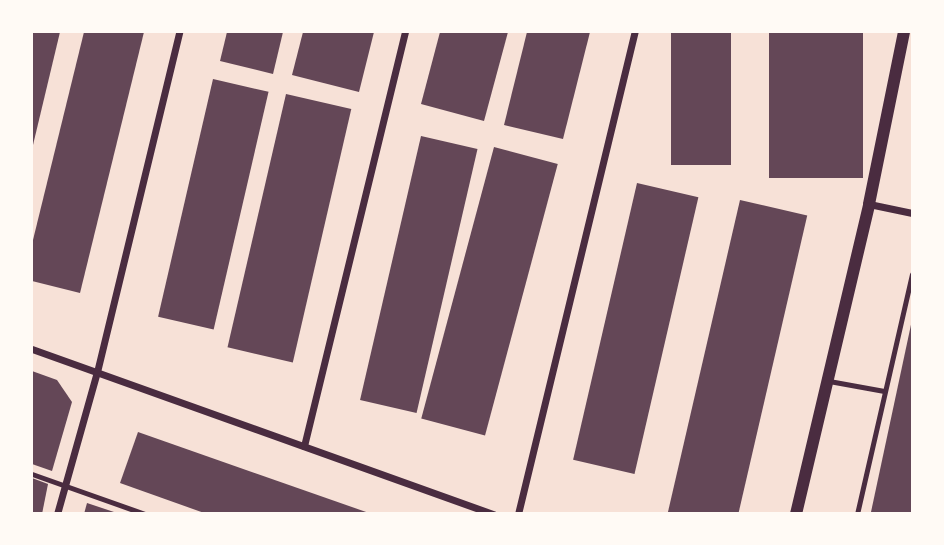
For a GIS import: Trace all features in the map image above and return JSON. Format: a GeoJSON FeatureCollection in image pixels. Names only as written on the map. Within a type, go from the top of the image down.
{"type":"FeatureCollection","features":[{"type":"Feature","properties":{"kind":"street"},"geometry":{"type":"LineString","coordinates":[[57,513],[97,372],[179,32]]}},
{"type":"Feature","properties":{"kind":"street"},"geometry":{"type":"LineString","coordinates":[[304,446],[405,32]]}},
{"type":"Feature","properties":{"kind":"street"},"geometry":{"type":"LineString","coordinates":[[518,513],[635,32]]}},
{"type":"Feature","properties":{"kind":"street"},"geometry":{"type":"LineString","coordinates":[[796,513],[869,204],[904,32]]}},
{"type":"Feature","properties":{"kind":"street"},"geometry":{"type":"LineString","coordinates":[[869,204],[912,213]]}},
{"type":"Feature","properties":{"kind":"street"},"geometry":{"type":"LineString","coordinates":[[32,349],[494,513]]}},
{"type":"Feature","properties":{"kind":"lane"},"geometry":{"type":"LineString","coordinates":[[857,513],[912,274]]}},
{"type":"Feature","properties":{"kind":"lane"},"geometry":{"type":"LineString","coordinates":[[826,381],[884,391]]}},
{"type":"Feature","properties":{"kind":"lane"},"geometry":{"type":"LineString","coordinates":[[32,474],[145,513]]}},
{"type":"Feature","properties":{"kind":"building"},"geometry":{"type":"Polygon","coordinates":[[[32,32],[60,32],[33,145],[32,145],[32,32]]]}},
{"type":"Feature","properties":{"kind":"building"},"geometry":{"type":"Polygon","coordinates":[[[84,32],[144,32],[80,293],[32,281],[32,244],[84,32]]]}},
{"type":"Feature","properties":{"kind":"building"},"geometry":{"type":"Polygon","coordinates":[[[227,32],[283,32],[273,74],[220,61],[227,32]]]}},
{"type":"Feature","properties":{"kind":"building"},"geometry":{"type":"Polygon","coordinates":[[[303,32],[374,32],[359,92],[292,75],[303,32]]]}},
{"type":"Feature","properties":{"kind":"building"},"geometry":{"type":"Polygon","coordinates":[[[440,32],[508,32],[484,121],[421,104],[440,32]]]}},
{"type":"Feature","properties":{"kind":"building"},"geometry":{"type":"Polygon","coordinates":[[[527,32],[590,32],[563,139],[504,125],[527,32]]]}},
{"type":"Feature","properties":{"kind":"building"},"geometry":{"type":"Polygon","coordinates":[[[671,32],[731,32],[731,165],[671,165],[671,32]]]}},
{"type":"Feature","properties":{"kind":"building"},"geometry":{"type":"Polygon","coordinates":[[[769,32],[863,32],[863,178],[769,178],[769,32]]]}},
{"type":"Feature","properties":{"kind":"building"},"geometry":{"type":"Polygon","coordinates":[[[213,79],[269,92],[214,330],[158,317],[213,79]]]}},
{"type":"Feature","properties":{"kind":"building"},"geometry":{"type":"Polygon","coordinates":[[[286,94],[351,109],[293,362],[228,347],[286,94]]]}},
{"type":"Feature","properties":{"kind":"building"},"geometry":{"type":"Polygon","coordinates":[[[421,136],[478,149],[417,413],[360,400],[421,136]]]}},
{"type":"Feature","properties":{"kind":"building"},"geometry":{"type":"Polygon","coordinates":[[[494,147],[558,164],[485,436],[421,418],[494,147]]]}},
{"type":"Feature","properties":{"kind":"building"},"geometry":{"type":"Polygon","coordinates":[[[637,183],[698,197],[634,474],[573,460],[637,183]]]}},
{"type":"Feature","properties":{"kind":"building"},"geometry":{"type":"Polygon","coordinates":[[[740,200],[807,216],[738,514],[668,514],[740,200]]]}},
{"type":"Feature","properties":{"kind":"building"},"geometry":{"type":"Polygon","coordinates":[[[912,320],[912,514],[878,514],[871,512],[912,320]]]}},
{"type":"Feature","properties":{"kind":"building"},"geometry":{"type":"Polygon","coordinates":[[[32,371],[57,380],[72,402],[52,471],[32,464],[32,371]]]}},
{"type":"Feature","properties":{"kind":"building"},"geometry":{"type":"Polygon","coordinates":[[[138,432],[369,514],[207,514],[120,483],[138,432]]]}},
{"type":"Feature","properties":{"kind":"building"},"geometry":{"type":"Polygon","coordinates":[[[32,478],[48,484],[42,514],[32,514],[32,478]]]}},
{"type":"Feature","properties":{"kind":"building"},"geometry":{"type":"Polygon","coordinates":[[[87,503],[117,513],[117,514],[84,514],[87,503]]]}}]}
